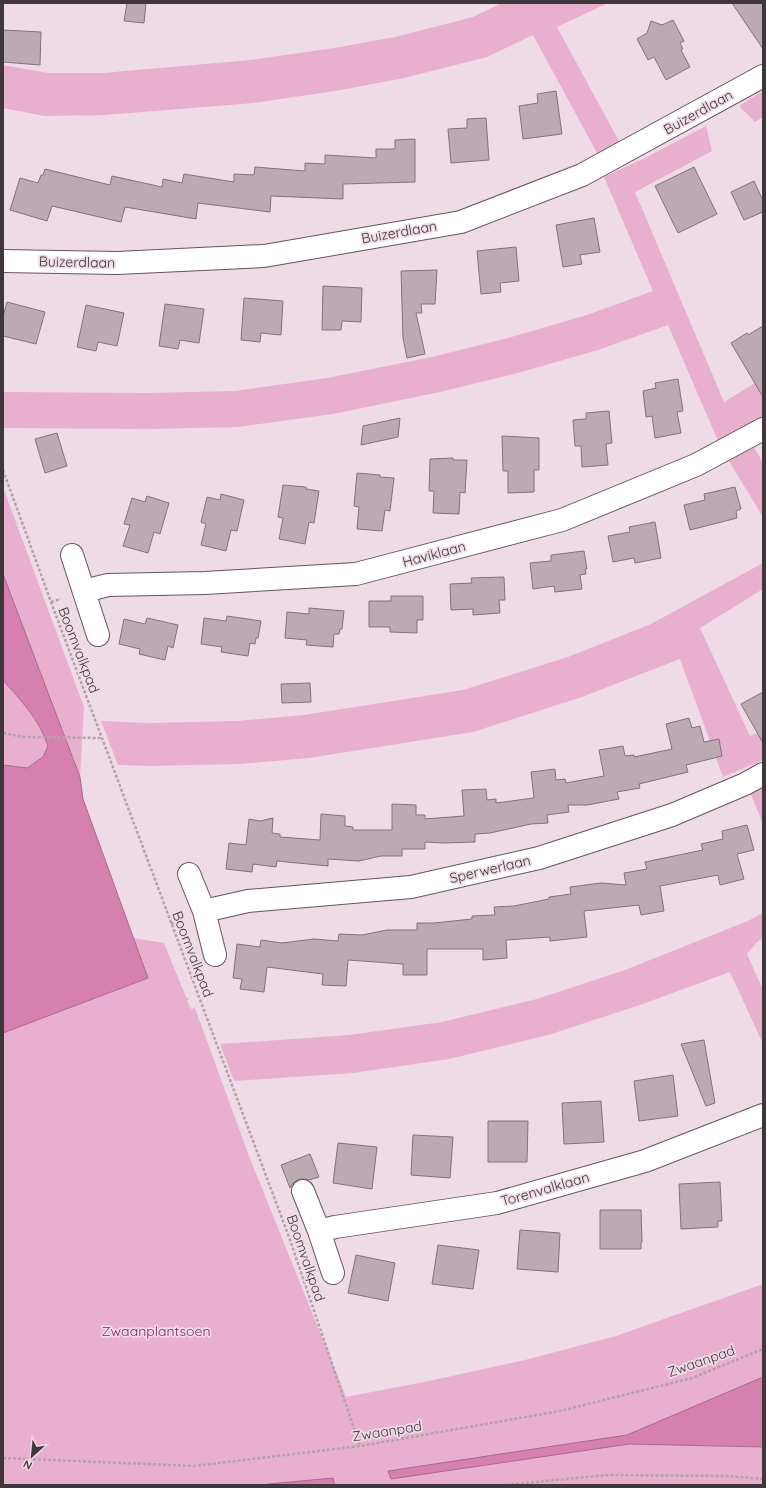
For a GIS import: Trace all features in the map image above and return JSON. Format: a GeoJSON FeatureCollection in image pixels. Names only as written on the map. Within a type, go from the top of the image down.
{"type":"FeatureCollection","features":[{"type":"Feature","properties":{"kind":"street","name":"Buizerdlaan"},"geometry":{"type":"LineString","coordinates":[[3,261],[117,263],[264,256],[461,222],[582,175],[763,76]]}},
{"type":"Feature","properties":{"kind":"street","name":"Haviklaan"},"geometry":{"type":"LineString","coordinates":[[84,590],[108,585],[206,583],[356,574],[562,520],[696,464],[763,429]]}},
{"type":"Feature","properties":{"kind":"street"},"geometry":{"type":"LineString","coordinates":[[72,555],[98,636]]}},
{"type":"Feature","properties":{"kind":"street","name":"Sperwerlaan"},"geometry":{"type":"LineString","coordinates":[[204,911],[248,901],[411,888],[539,858],[672,815],[744,784],[763,774]]}},
{"type":"Feature","properties":{"kind":"street"},"geometry":{"type":"LineString","coordinates":[[189,874],[204,911],[215,955]]}},
{"type":"Feature","properties":{"kind":"street","name":"Torenvalklaan"},"geometry":{"type":"LineString","coordinates":[[319,1231],[335,1227],[496,1203],[645,1161],[763,1114]]}},
{"type":"Feature","properties":{"kind":"street"},"geometry":{"type":"LineString","coordinates":[[303,1191],[319,1231],[333,1273]]}},
{"type":"Feature","properties":{"kind":"path","name":"Boomvalkpad"},"geometry":{"type":"LineString","coordinates":[[3,470],[50,602],[286,1230],[360,1446]]}},
{"type":"Feature","properties":{"kind":"path"},"geometry":{"type":"LineString","coordinates":[[3,733],[24,737],[77,739],[102,738]]}},
{"type":"Feature","properties":{"kind":"path","name":"Zwaanpad"},"geometry":{"type":"LineString","coordinates":[[3,1458],[194,1466],[360,1446],[560,1411],[692,1378],[763,1349]]}},
{"type":"Feature","properties":{"kind":"path"},"geometry":{"type":"LineString","coordinates":[[506,1485],[607,1475],[728,1476],[763,1479]]}},
{"type":"Feature","properties":{"kind":"green space"},"geometry":{"type":"Polygon","coordinates":[[[502,3],[608,3],[557,27],[620,143],[597,153],[533,35],[487,57],[404,78],[341,90],[254,103],[105,115],[44,116],[3,108],[3,65],[48,73],[103,73],[250,60],[334,48],[395,37],[473,17],[502,3]]]}},
{"type":"Feature","properties":{"kind":"green space"},"geometry":{"type":"Polygon","coordinates":[[[763,91],[763,117],[755,122],[739,106],[763,91]]]}},
{"type":"Feature","properties":{"kind":"green space"},"geometry":{"type":"Polygon","coordinates":[[[706,126],[712,151],[635,192],[724,402],[763,378],[763,416],[718,441],[668,325],[598,350],[518,373],[440,392],[333,414],[238,427],[149,429],[3,428],[3,392],[149,393],[235,391],[327,378],[432,357],[508,338],[587,315],[653,291],[604,177],[649,156],[706,126]]]}},
{"type":"Feature","properties":{"kind":"green space"},"geometry":{"type":"Polygon","coordinates":[[[754,447],[763,463],[763,517],[729,461],[754,447]]]}},
{"type":"Feature","properties":{"kind":"green space"},"geometry":{"type":"Polygon","coordinates":[[[3,487],[84,707],[80,777],[3,574],[3,487]]]}},
{"type":"Feature","properties":{"kind":"green space"},"geometry":{"type":"Polygon","coordinates":[[[763,563],[763,589],[700,628],[750,736],[763,730],[763,760],[723,777],[680,659],[582,697],[473,732],[309,758],[240,764],[149,766],[118,765],[101,721],[149,723],[237,721],[304,715],[463,690],[568,657],[651,624],[763,563]]]}},
{"type":"Feature","properties":{"kind":"green space"},"geometry":{"type":"Polygon","coordinates":[[[3,680],[35,719],[48,746],[43,757],[27,768],[3,765],[3,680]]]}},
{"type":"Feature","properties":{"kind":"green space"},"geometry":{"type":"Polygon","coordinates":[[[763,787],[763,824],[751,794],[763,787]]]}},
{"type":"Feature","properties":{"kind":"green space"},"geometry":{"type":"Polygon","coordinates":[[[763,913],[763,938],[757,942],[747,954],[763,990],[763,1044],[730,972],[637,1006],[548,1035],[449,1059],[353,1073],[234,1081],[220,1044],[349,1035],[442,1022],[537,999],[625,970],[748,921],[763,913]]]}},
{"type":"Feature","properties":{"kind":"green space","name":"Zwaanplantsoen"},"geometry":{"type":"Polygon","coordinates":[[[3,917],[164,943],[186,997],[190,999],[187,1000],[191,1009],[195,1008],[249,1156],[346,1397],[525,1360],[616,1336],[763,1284],[763,1485],[3,1485],[3,917]]]}},
{"type":"Feature","properties":{"kind":"shaded area"},"geometry":{"type":"Polygon","coordinates":[[[3,574],[80,777],[83,799],[148,978],[3,1033],[3,765],[27,768],[43,757],[48,746],[35,719],[3,680],[3,574]]]}},
{"type":"Feature","properties":{"kind":"shaded area"},"geometry":{"type":"Polygon","coordinates":[[[763,1377],[763,1447],[629,1444],[391,1479],[388,1471],[627,1435],[763,1377]]]}},
{"type":"Feature","properties":{"kind":"shaded area"},"geometry":{"type":"Polygon","coordinates":[[[333,1478],[335,1485],[258,1485],[333,1478]]]}},
{"type":"Feature","properties":{"kind":"building"},"geometry":{"type":"Polygon","coordinates":[[[127,3],[146,3],[144,23],[124,21],[127,3]]]}},
{"type":"Feature","properties":{"kind":"building"},"geometry":{"type":"Polygon","coordinates":[[[732,3],[763,3],[763,49],[732,3]]]}},
{"type":"Feature","properties":{"kind":"building"},"geometry":{"type":"Polygon","coordinates":[[[673,20],[684,41],[680,43],[683,49],[681,50],[690,67],[666,80],[654,57],[648,60],[637,39],[647,33],[651,21],[662,25],[673,20]]]}},
{"type":"Feature","properties":{"kind":"building"},"geometry":{"type":"Polygon","coordinates":[[[3,30],[41,32],[40,65],[3,62],[3,30]]]}},
{"type":"Feature","properties":{"kind":"building"},"geometry":{"type":"Polygon","coordinates":[[[556,91],[562,134],[523,139],[519,106],[538,103],[537,94],[556,91]]]}},
{"type":"Feature","properties":{"kind":"building"},"geometry":{"type":"Polygon","coordinates":[[[486,118],[489,160],[451,163],[448,129],[467,128],[467,119],[486,118]]]}},
{"type":"Feature","properties":{"kind":"building"},"geometry":{"type":"Polygon","coordinates":[[[415,139],[415,182],[343,184],[343,199],[271,196],[270,212],[198,203],[196,219],[125,207],[121,222],[52,206],[47,221],[10,210],[20,178],[38,183],[45,169],[110,185],[112,176],[162,187],[163,179],[182,183],[184,174],[234,182],[234,174],[254,175],[255,167],[305,171],[305,163],[325,164],[325,155],[376,158],[376,149],[395,149],[395,140],[415,139]]]}},
{"type":"Feature","properties":{"kind":"building"},"geometry":{"type":"Polygon","coordinates":[[[694,167],[717,214],[678,233],[655,186],[694,167]]]}},
{"type":"Feature","properties":{"kind":"building"},"geometry":{"type":"Polygon","coordinates":[[[754,181],[763,201],[763,212],[744,220],[731,192],[754,181]]]}},
{"type":"Feature","properties":{"kind":"building"},"geometry":{"type":"Polygon","coordinates":[[[594,218],[600,252],[580,255],[582,264],[563,267],[556,225],[594,218]]]}},
{"type":"Feature","properties":{"kind":"building"},"geometry":{"type":"Polygon","coordinates":[[[516,247],[519,281],[500,283],[501,292],[481,294],[477,251],[516,247]]]}},
{"type":"Feature","properties":{"kind":"building"},"geometry":{"type":"Polygon","coordinates":[[[437,270],[435,304],[421,304],[422,313],[416,313],[425,354],[407,358],[403,338],[401,271],[437,270]]]}},
{"type":"Feature","properties":{"kind":"building"},"geometry":{"type":"Polygon","coordinates":[[[323,286],[362,288],[361,322],[342,321],[341,330],[322,330],[323,286]]]}},
{"type":"Feature","properties":{"kind":"building"},"geometry":{"type":"Polygon","coordinates":[[[244,298],[283,301],[281,335],[261,333],[260,342],[241,340],[244,298]]]}},
{"type":"Feature","properties":{"kind":"building"},"geometry":{"type":"Polygon","coordinates":[[[7,302],[45,312],[36,344],[3,336],[3,316],[7,302]]]}},
{"type":"Feature","properties":{"kind":"building"},"geometry":{"type":"Polygon","coordinates":[[[165,304],[204,309],[199,343],[180,340],[178,349],[159,346],[165,304]]]}},
{"type":"Feature","properties":{"kind":"building"},"geometry":{"type":"Polygon","coordinates":[[[86,305],[124,313],[117,346],[98,342],[96,351],[77,347],[86,305]]]}},
{"type":"Feature","properties":{"kind":"building"},"geometry":{"type":"Polygon","coordinates":[[[763,326],[763,397],[731,343],[747,333],[748,335],[763,326]]]}},
{"type":"Feature","properties":{"kind":"building"},"geometry":{"type":"Polygon","coordinates":[[[678,379],[683,411],[677,412],[681,433],[655,438],[652,416],[646,417],[643,391],[656,388],[655,383],[678,379]]]}},
{"type":"Feature","properties":{"kind":"building"},"geometry":{"type":"Polygon","coordinates":[[[609,411],[612,443],[606,444],[608,465],[582,467],[581,446],[575,446],[573,420],[586,419],[586,413],[609,411]]]}},
{"type":"Feature","properties":{"kind":"building"},"geometry":{"type":"Polygon","coordinates":[[[400,418],[398,437],[361,445],[363,426],[400,418]]]}},
{"type":"Feature","properties":{"kind":"building"},"geometry":{"type":"Polygon","coordinates":[[[57,433],[67,466],[45,473],[35,439],[57,433]]]}},
{"type":"Feature","properties":{"kind":"building"},"geometry":{"type":"Polygon","coordinates":[[[502,436],[539,438],[539,470],[534,470],[534,492],[508,493],[508,471],[503,471],[502,436]]]}},
{"type":"Feature","properties":{"kind":"building"},"geometry":{"type":"Polygon","coordinates":[[[453,458],[453,460],[467,460],[465,493],[460,492],[459,514],[433,513],[434,491],[429,491],[430,459],[453,458]]]}},
{"type":"Feature","properties":{"kind":"building"},"geometry":{"type":"Polygon","coordinates":[[[357,473],[394,478],[390,511],[385,510],[382,531],[357,529],[359,507],[354,506],[357,473]]]}},
{"type":"Feature","properties":{"kind":"building"},"geometry":{"type":"Polygon","coordinates":[[[283,485],[306,487],[306,489],[319,491],[314,523],[309,522],[305,544],[279,539],[283,518],[278,517],[283,485]]]}},
{"type":"Feature","properties":{"kind":"building"},"geometry":{"type":"Polygon","coordinates":[[[735,487],[741,509],[736,511],[737,518],[690,530],[684,505],[705,500],[704,494],[735,487]]]}},
{"type":"Feature","properties":{"kind":"building"},"geometry":{"type":"Polygon","coordinates":[[[221,494],[244,500],[237,531],[231,530],[226,551],[201,545],[206,524],[201,522],[207,497],[220,500],[221,494]]]}},
{"type":"Feature","properties":{"kind":"building"},"geometry":{"type":"Polygon","coordinates":[[[147,496],[169,503],[160,534],[154,532],[148,553],[123,546],[130,525],[124,524],[132,498],[145,502],[147,496]]]}},
{"type":"Feature","properties":{"kind":"building"},"geometry":{"type":"Polygon","coordinates":[[[655,522],[661,558],[635,563],[634,558],[613,562],[608,536],[630,532],[629,527],[655,522]]]}},
{"type":"Feature","properties":{"kind":"building"},"geometry":{"type":"Polygon","coordinates":[[[584,551],[587,569],[585,569],[586,574],[580,575],[582,589],[555,592],[554,586],[533,589],[530,563],[551,561],[551,555],[584,551]]]}},
{"type":"Feature","properties":{"kind":"building"},"geometry":{"type":"Polygon","coordinates":[[[504,577],[505,600],[499,600],[500,613],[473,615],[473,609],[451,610],[450,584],[472,583],[471,578],[504,577]]]}},
{"type":"Feature","properties":{"kind":"building"},"geometry":{"type":"Polygon","coordinates":[[[391,596],[423,596],[423,620],[417,620],[417,633],[390,632],[390,627],[369,627],[369,601],[391,601],[391,596]]]}},
{"type":"Feature","properties":{"kind":"building"},"geometry":{"type":"Polygon","coordinates":[[[309,608],[344,611],[342,629],[340,629],[339,634],[334,634],[333,647],[306,645],[307,640],[285,638],[287,612],[309,614],[309,608]]]}},
{"type":"Feature","properties":{"kind":"building"},"geometry":{"type":"Polygon","coordinates":[[[227,616],[261,621],[258,638],[256,638],[255,644],[250,643],[248,656],[221,652],[222,647],[201,644],[204,618],[226,621],[227,616]]]}},
{"type":"Feature","properties":{"kind":"building"},"geometry":{"type":"Polygon","coordinates":[[[147,618],[178,625],[173,648],[168,646],[165,660],[139,654],[140,649],[119,644],[124,619],[145,624],[147,618]]]}},
{"type":"Feature","properties":{"kind":"building"},"geometry":{"type":"Polygon","coordinates":[[[310,683],[311,702],[282,703],[281,684],[310,683]]]}},
{"type":"Feature","properties":{"kind":"building"},"geometry":{"type":"Polygon","coordinates":[[[763,692],[763,743],[741,704],[763,692]]]}},
{"type":"Feature","properties":{"kind":"building"},"geometry":{"type":"Polygon","coordinates":[[[689,718],[692,728],[700,726],[704,742],[719,739],[722,756],[686,765],[688,772],[639,784],[640,788],[617,792],[619,799],[587,805],[568,805],[569,812],[547,815],[548,823],[531,824],[490,833],[475,834],[475,842],[425,842],[425,849],[402,849],[402,856],[381,856],[359,861],[328,859],[328,866],[277,861],[276,867],[253,864],[252,872],[226,869],[229,843],[246,845],[249,819],[260,821],[273,818],[272,833],[280,834],[280,837],[320,840],[321,814],[345,816],[345,826],[353,827],[353,830],[392,830],[392,804],[416,805],[416,815],[425,815],[425,819],[464,816],[462,790],[486,789],[487,800],[496,799],[496,803],[534,798],[531,772],[555,769],[556,780],[565,779],[566,783],[604,776],[599,750],[623,746],[625,756],[634,755],[634,757],[672,749],[666,724],[689,718]]]}},
{"type":"Feature","properties":{"kind":"building"},"geometry":{"type":"Polygon","coordinates":[[[747,825],[754,850],[737,854],[744,879],[720,885],[718,875],[660,886],[664,911],[641,915],[639,905],[584,911],[587,937],[550,941],[550,937],[506,940],[507,958],[483,960],[483,949],[427,949],[427,975],[403,975],[403,964],[348,960],[346,986],[322,985],[323,974],[267,967],[264,992],[240,989],[242,979],[233,978],[237,944],[260,947],[261,940],[282,943],[314,939],[338,941],[339,934],[362,935],[387,930],[417,930],[417,923],[434,923],[472,919],[472,916],[495,915],[494,907],[514,906],[549,899],[549,897],[571,894],[570,887],[601,883],[626,885],[624,873],[647,869],[645,862],[703,850],[701,844],[723,839],[722,831],[747,825]]]}},
{"type":"Feature","properties":{"kind":"building"},"geometry":{"type":"Polygon","coordinates":[[[704,1040],[715,1103],[706,1106],[681,1044],[704,1040]]]}},
{"type":"Feature","properties":{"kind":"building"},"geometry":{"type":"Polygon","coordinates":[[[673,1075],[678,1116],[639,1121],[634,1081],[673,1075]]]}},
{"type":"Feature","properties":{"kind":"building"},"geometry":{"type":"Polygon","coordinates":[[[601,1101],[604,1142],[564,1144],[562,1103],[601,1101]]]}},
{"type":"Feature","properties":{"kind":"building"},"geometry":{"type":"Polygon","coordinates":[[[488,1121],[528,1121],[527,1162],[488,1162],[488,1121]]]}},
{"type":"Feature","properties":{"kind":"building"},"geometry":{"type":"Polygon","coordinates":[[[413,1135],[453,1137],[450,1178],[411,1175],[413,1135]]]}},
{"type":"Feature","properties":{"kind":"building"},"geometry":{"type":"Polygon","coordinates":[[[338,1143],[377,1147],[372,1189],[333,1183],[338,1143]]]}},
{"type":"Feature","properties":{"kind":"building"},"geometry":{"type":"Polygon","coordinates":[[[310,1154],[319,1177],[309,1180],[299,1179],[293,1183],[290,1188],[281,1165],[310,1154]]]}},
{"type":"Feature","properties":{"kind":"building"},"geometry":{"type":"Polygon","coordinates":[[[720,1182],[722,1221],[718,1221],[718,1227],[681,1229],[679,1184],[720,1182]]]}},
{"type":"Feature","properties":{"kind":"building"},"geometry":{"type":"Polygon","coordinates":[[[600,1210],[641,1210],[641,1249],[600,1249],[600,1210]]]}},
{"type":"Feature","properties":{"kind":"building"},"geometry":{"type":"Polygon","coordinates":[[[520,1230],[560,1233],[558,1272],[517,1269],[520,1230]]]}},
{"type":"Feature","properties":{"kind":"building"},"geometry":{"type":"Polygon","coordinates":[[[438,1245],[479,1250],[473,1289],[432,1284],[438,1245]]]}},
{"type":"Feature","properties":{"kind":"building"},"geometry":{"type":"Polygon","coordinates":[[[356,1255],[395,1263],[388,1301],[348,1293],[356,1255]]]}}]}
